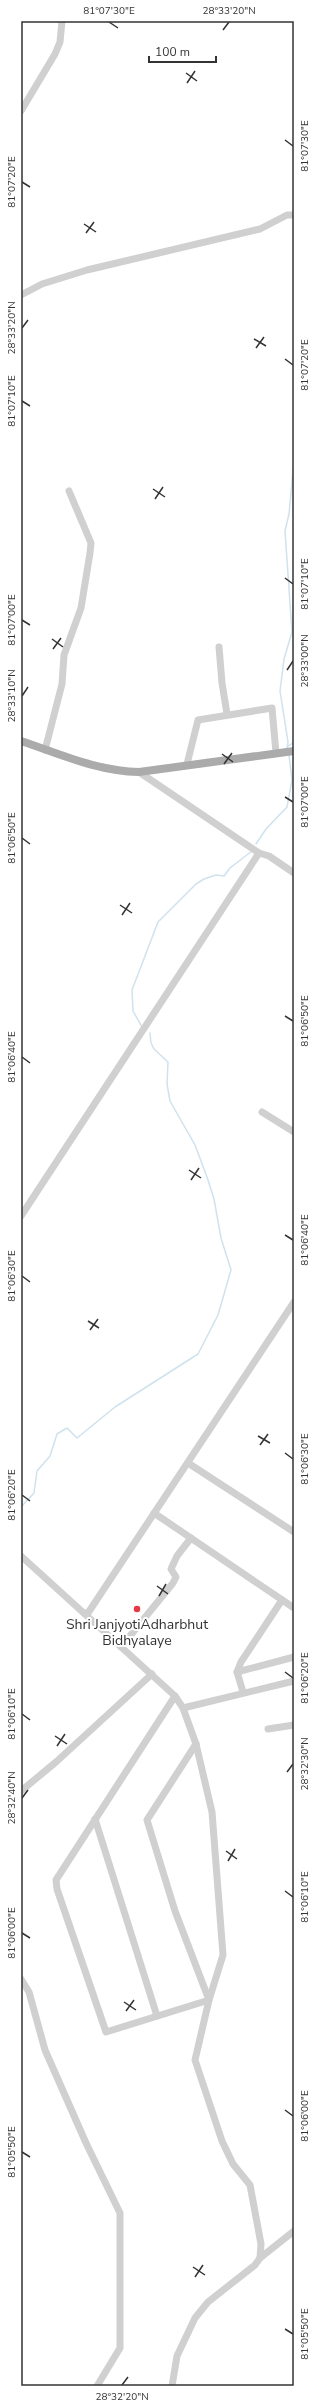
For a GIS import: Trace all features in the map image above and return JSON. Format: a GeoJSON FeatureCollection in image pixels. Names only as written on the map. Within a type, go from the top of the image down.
{"type":"FeatureCollection","features":[{"type":"Feature","properties":{"kind":"main road"},"geometry":{"type":"LineString","coordinates":[[21,741],[101,768],[139,772],[187,764],[286,752]]}},
{"type":"Feature","properties":{"kind":"street"},"geometry":{"type":"LineString","coordinates":[[21,111],[55,54],[60,42],[62,21]]}},
{"type":"Feature","properties":{"kind":"street"},"geometry":{"type":"LineString","coordinates":[[21,295],[42,284],[87,270],[260,229],[287,215],[294,215]]}},
{"type":"Feature","properties":{"kind":"street"},"geometry":{"type":"LineString","coordinates":[[45,750],[60,690],[64,655],[81,608],[91,543],[69,491]]}},
{"type":"Feature","properties":{"kind":"street"},"geometry":{"type":"LineString","coordinates":[[219,647],[222,683],[227,714]]}},
{"type":"Feature","properties":{"kind":"street"},"geometry":{"type":"LineString","coordinates":[[187,764],[198,720],[227,714],[272,708],[286,752]]}},
{"type":"Feature","properties":{"kind":"street"},"geometry":{"type":"LineString","coordinates":[[139,772],[259,853],[269,856],[294,873]]}},
{"type":"Feature","properties":{"kind":"street"},"geometry":{"type":"LineString","coordinates":[[21,1216],[259,853]]}},
{"type":"Feature","properties":{"kind":"street"},"geometry":{"type":"LineString","coordinates":[[262,1112],[294,1132]]}},
{"type":"Feature","properties":{"kind":"street"},"geometry":{"type":"LineString","coordinates":[[84,1613],[88,1613],[294,1302]]}},
{"type":"Feature","properties":{"kind":"street"},"geometry":{"type":"LineString","coordinates":[[188,1462],[294,1532]]}},
{"type":"Feature","properties":{"kind":"street"},"geometry":{"type":"LineString","coordinates":[[154,1513],[294,1608]]}},
{"type":"Feature","properties":{"kind":"street"},"geometry":{"type":"LineString","coordinates":[[120,1647],[173,1583],[176,1577],[171,1569],[191,1538]]}},
{"type":"Feature","properties":{"kind":"street"},"geometry":{"type":"LineString","coordinates":[[21,1556],[175,1696],[183,1708],[196,1744],[212,1812],[223,1954],[209,2000],[195,2060],[222,2141],[233,2164],[250,2184],[261,2244],[260,2258]]}},
{"type":"Feature","properties":{"kind":"street"},"geometry":{"type":"LineString","coordinates":[[243,1692],[237,1672],[282,1600]]}},
{"type":"Feature","properties":{"kind":"street"},"geometry":{"type":"LineString","coordinates":[[237,1672],[294,1657]]}},
{"type":"Feature","properties":{"kind":"street"},"geometry":{"type":"LineString","coordinates":[[21,1791],[56,1762],[152,1674]]}},
{"type":"Feature","properties":{"kind":"street"},"geometry":{"type":"LineString","coordinates":[[183,1708],[243,1692],[294,1681]]}},
{"type":"Feature","properties":{"kind":"street"},"geometry":{"type":"LineString","coordinates":[[175,1696],[56,1880],[57,1889],[104,2031],[209,2000]]}},
{"type":"Feature","properties":{"kind":"street"},"geometry":{"type":"LineString","coordinates":[[268,1730],[294,1724]]}},
{"type":"Feature","properties":{"kind":"street"},"geometry":{"type":"LineString","coordinates":[[196,1744],[147,1820],[175,1911],[209,2000]]}},
{"type":"Feature","properties":{"kind":"street"},"geometry":{"type":"LineString","coordinates":[[95,1819],[157,2016]]}},
{"type":"Feature","properties":{"kind":"street"},"geometry":{"type":"LineString","coordinates":[[21,1979],[29,1992],[45,2050],[86,2143],[120,2213],[120,2348],[96,2386]]}},
{"type":"Feature","properties":{"kind":"street"},"geometry":{"type":"LineString","coordinates":[[172,2386],[177,2356],[195,2318],[208,2302],[255,2265],[260,2258],[294,2231]]}},
{"type":"Feature","properties":{"kind":"waterway"},"geometry":{"type":"LineString","coordinates":[[287,750],[288,742],[280,691],[284,659],[292,632],[285,531],[289,514],[294,460]]}},
{"type":"Feature","properties":{"kind":"waterway"},"geometry":{"type":"LineString","coordinates":[[287,747],[294,742]]}},
{"type":"Feature","properties":{"kind":"waterway"},"geometry":{"type":"LineString","coordinates":[[256,844],[266,829],[287,807],[292,780],[289,755]]}},
{"type":"Feature","properties":{"kind":"waterway"},"geometry":{"type":"LineString","coordinates":[[142,1027],[133,1011],[132,990],[158,922],[196,884],[204,879],[216,875],[224,876],[230,868],[252,851]]}},
{"type":"Feature","properties":{"kind":"waterway"},"geometry":{"type":"LineString","coordinates":[[21,1507],[34,1493],[37,1471],[50,1456],[57,1434],[67,1428],[77,1438],[115,1407],[198,1354],[218,1315],[231,1270],[221,1238],[214,1199],[207,1177],[195,1145],[170,1101],[167,1084],[168,1062],[154,1049],[151,1043],[150,1033]]}},
{"type":"Feature","properties":{"kind":"place","name":"Shri JanjyotiAdharbhut Bidhyalaye"},"geometry":{"type":"Point","coordinates":[137,1609]}}]}
